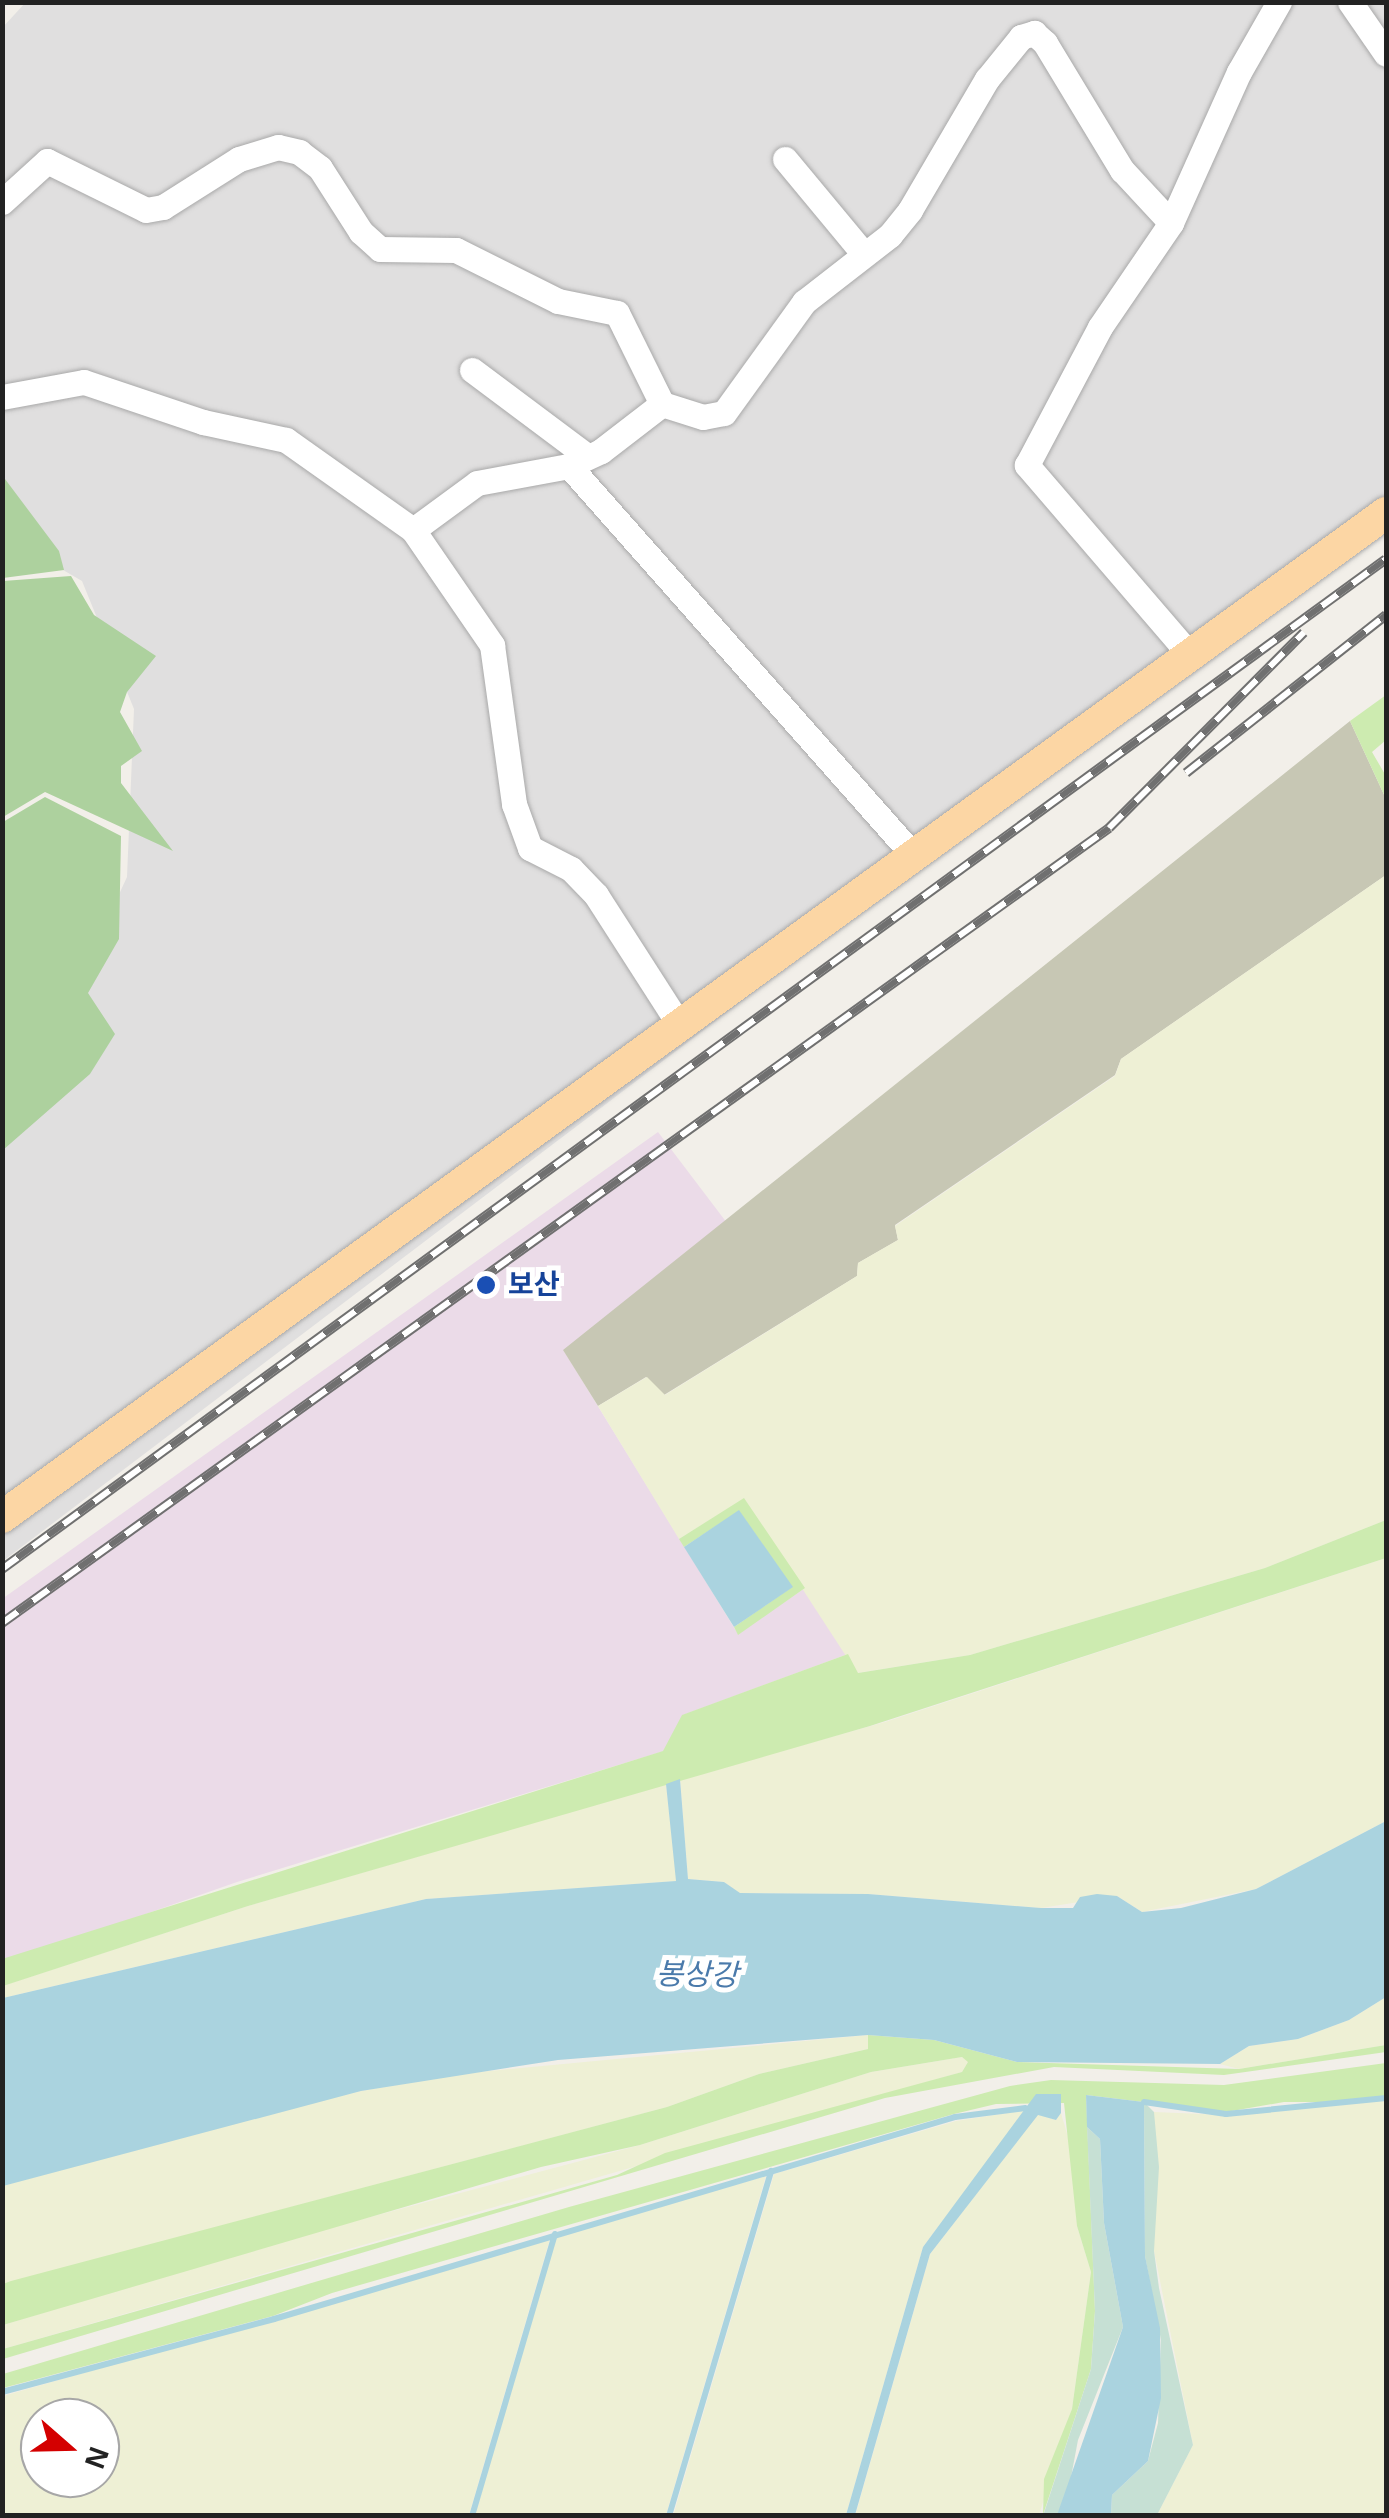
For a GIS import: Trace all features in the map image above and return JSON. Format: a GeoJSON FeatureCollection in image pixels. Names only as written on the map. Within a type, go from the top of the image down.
{"type":"FeatureCollection","features":[{"type":"Feature","properties":{"kind":"main road"},"geometry":{"type":"LineString","coordinates":[[2,1518],[1386,514]]}},
{"type":"Feature","properties":{"kind":"street"},"geometry":{"type":"LineString","coordinates":[[1192,656],[1027,465],[1100,327],[1172,223],[1239,72],[1279,2]]}},
{"type":"Feature","properties":{"kind":"street"},"geometry":{"type":"LineString","coordinates":[[1350,2],[1386,54]]}},
{"type":"Feature","properties":{"kind":"street"},"geometry":{"type":"LineString","coordinates":[[2,202],[47,161],[146,210],[239,159],[278,147],[299,152],[320,168],[361,232],[380,249],[456,250],[558,301],[617,313],[662,404],[703,417],[724,413],[804,302],[910,210],[987,79],[1021,37],[1034,33],[1142,198],[1172,223]]}},
{"type":"Feature","properties":{"kind":"street"},"geometry":{"type":"LineString","coordinates":[[785,159],[864,253]]}},
{"type":"Feature","properties":{"kind":"street"},"geometry":{"type":"LineString","coordinates":[[472,370],[578,461],[914,856]]}},
{"type":"Feature","properties":{"kind":"street"},"geometry":{"type":"LineString","coordinates":[[2,397],[84,382],[204,422],[286,440],[413,530],[492,645],[514,804],[530,848],[570,869],[596,895],[680,1026]]}},
{"type":"Feature","properties":{"kind":"street"},"geometry":{"type":"LineString","coordinates":[[413,530],[477,483],[578,461],[662,404]]}},
{"type":"Feature","properties":{"kind":"shaded area"},"geometry":{"type":"Polygon","coordinates":[[[26,2],[1386,3],[1386,513],[3,1561],[3,1080],[61,1020],[127,877],[134,709],[82,581],[3,535],[3,27],[26,2]]]}},
{"type":"Feature","properties":{"kind":"shaded area"},"geometry":{"type":"Polygon","coordinates":[[[1350,721],[1386,799],[1386,875],[1121,1059],[1115,1075],[895,1225],[898,1240],[858,1263],[857,1276],[664,1395],[646,1377],[598,1406],[563,1350],[1350,721]]]}},
{"type":"Feature","properties":{"kind":"shaded area"},"geometry":{"type":"Polygon","coordinates":[[[1386,875],[1386,1520],[1265,1568],[970,1655],[857,1673],[744,1499],[679,1539],[598,1406],[647,1377],[665,1395],[857,1276],[858,1263],[898,1240],[895,1226],[1115,1076],[1121,1059],[1386,875]]]}},
{"type":"Feature","properties":{"kind":"shaded area"},"geometry":{"type":"Polygon","coordinates":[[[658,1132],[727,1223],[564,1351],[738,1634],[805,1588],[848,1654],[683,1715],[664,1751],[237,1882],[3,1964],[2,1599],[658,1132]]]}},
{"type":"Feature","properties":{"kind":"shaded area"},"geometry":{"type":"Polygon","coordinates":[[[1386,1558],[1386,1821],[1256,1889],[1142,1912],[1117,1896],[1041,1908],[868,1894],[739,1893],[724,1882],[688,1879],[680,1779],[885,1722],[1386,1558]]]}},
{"type":"Feature","properties":{"kind":"shaded area"},"geometry":{"type":"Polygon","coordinates":[[[666,1784],[677,1881],[426,1899],[3,1998],[2,1986],[248,1906],[666,1784]]]}},
{"type":"Feature","properties":{"kind":"shaded area"},"geometry":{"type":"Polygon","coordinates":[[[1386,1997],[1386,2045],[1239,2069],[1220,2064],[1249,2046],[1298,2039],[1349,2020],[1386,1997]]]}},
{"type":"Feature","properties":{"kind":"shaded area"},"geometry":{"type":"Polygon","coordinates":[[[868,2035],[868,2049],[759,2074],[667,2107],[3,2284],[3,2186],[117,2151],[361,2091],[468,2073],[868,2035]]]}},
{"type":"Feature","properties":{"kind":"shaded area"},"geometry":{"type":"Polygon","coordinates":[[[962,2057],[969,2061],[962,2072],[3,2349],[3,2325],[235,2253],[640,2145],[871,2072],[962,2057]]]}},
{"type":"Feature","properties":{"kind":"shaded area"},"geometry":{"type":"Polygon","coordinates":[[[1386,2100],[1386,2515],[1157,2515],[1193,2445],[1154,2251],[1154,2112],[1226,2115],[1386,2100]]]}},
{"type":"Feature","properties":{"kind":"shaded area"},"geometry":{"type":"Polygon","coordinates":[[[1144,2102],[1154,2112],[1159,2167],[1154,2251],[1159,2288],[1193,2445],[1157,2515],[1111,2515],[1112,2495],[1148,2461],[1158,2423],[1161,2340],[1145,2256],[1144,2102]]]}},
{"type":"Feature","properties":{"kind":"shaded area"},"geometry":{"type":"Polygon","coordinates":[[[1026,2110],[923,2247],[846,2515],[673,2516],[774,2174],[956,2121],[1026,2110]]]}},
{"type":"Feature","properties":{"kind":"shaded area"},"geometry":{"type":"Polygon","coordinates":[[[1061,2113],[1075,2161],[1077,2226],[1091,2272],[1072,2409],[1039,2515],[855,2516],[930,2254],[1038,2114],[1056,2120],[1061,2113]]]}},
{"type":"Feature","properties":{"kind":"shaded area"},"geometry":{"type":"Polygon","coordinates":[[[1087,2127],[1100,2139],[1104,2223],[1123,2327],[1078,2440],[1068,2493],[1057,2515],[1043,2516],[1091,2369],[1095,2311],[1087,2127]]]}},
{"type":"Feature","properties":{"kind":"shaded area"},"geometry":{"type":"Polygon","coordinates":[[[766,2176],[666,2515],[475,2515],[556,2237],[766,2176]]]}},
{"type":"Feature","properties":{"kind":"shaded area"},"geometry":{"type":"Polygon","coordinates":[[[550,2239],[469,2515],[3,2515],[3,2396],[550,2239]]]}},
{"type":"Feature","properties":{"kind":"green space"},"geometry":{"type":"Polygon","coordinates":[[[2,475],[59,551],[64,570],[3,578],[2,475]]]}},
{"type":"Feature","properties":{"kind":"green space"},"geometry":{"type":"Polygon","coordinates":[[[71,576],[94,615],[156,656],[127,692],[120,712],[142,751],[121,766],[121,783],[173,851],[45,792],[3,817],[3,581],[71,576]]]}},
{"type":"Feature","properties":{"kind":"green space"},"geometry":{"type":"Polygon","coordinates":[[[1386,695],[1386,740],[1372,752],[1386,776],[1386,799],[1350,721],[1386,695]]]}},
{"type":"Feature","properties":{"kind":"green space"},"geometry":{"type":"Polygon","coordinates":[[[45,797],[121,836],[119,939],[88,993],[115,1034],[90,1074],[3,1150],[3,822],[45,797]]]}},
{"type":"Feature","properties":{"kind":"green space"},"geometry":{"type":"Polygon","coordinates":[[[744,1498],[805,1588],[738,1635],[734,1627],[792,1587],[739,1511],[684,1547],[679,1539],[744,1498]]]}},
{"type":"Feature","properties":{"kind":"green space"},"geometry":{"type":"Polygon","coordinates":[[[1386,1520],[1386,1558],[870,1726],[248,1906],[3,1986],[2,1959],[663,1751],[682,1715],[848,1654],[858,1673],[970,1655],[1265,1568],[1386,1520]]]}},
{"type":"Feature","properties":{"kind":"green space"},"geometry":{"type":"Polygon","coordinates":[[[868,2035],[934,2040],[1017,2062],[1239,2069],[1386,2045],[1386,2052],[1224,2075],[1054,2067],[885,2098],[3,2359],[3,2349],[617,2175],[665,2153],[962,2072],[968,2062],[962,2057],[871,2072],[640,2145],[541,2167],[3,2325],[3,2284],[11,2281],[667,2107],[759,2074],[868,2049],[868,2035]]]}},
{"type":"Feature","properties":{"kind":"green space"},"geometry":{"type":"Polygon","coordinates":[[[1386,2063],[1386,2096],[1356,2102],[1284,2102],[1226,2112],[1086,2095],[1095,2311],[1091,2369],[1043,2515],[1044,2479],[1072,2409],[1091,2272],[1077,2226],[1064,2103],[996,2104],[954,2114],[332,2293],[273,2316],[3,2388],[3,2374],[569,2207],[1010,2086],[1051,2080],[1224,2085],[1386,2063]]]}},
{"type":"Feature","properties":{"kind":"water"},"geometry":{"type":"Polygon","coordinates":[[[739,1510],[793,1587],[734,1627],[684,1547],[739,1510]]]}},
{"type":"Feature","properties":{"kind":"water","name":"봉상강"},"geometry":{"type":"Polygon","coordinates":[[[680,1779],[688,1879],[724,1882],[740,1893],[868,1894],[1041,1908],[1073,1908],[1080,1897],[1097,1894],[1117,1896],[1142,1912],[1181,1908],[1256,1889],[1386,1821],[1386,1997],[1349,2020],[1298,2039],[1249,2046],[1220,2064],[1017,2062],[934,2040],[868,2035],[558,2060],[361,2091],[3,2186],[3,1998],[426,1899],[676,1881],[666,1784],[680,1779]]]}},
{"type":"Feature","properties":{"kind":"water"},"geometry":{"type":"Polygon","coordinates":[[[1036,2094],[1061,2094],[1061,2113],[1056,2120],[1038,2115],[930,2254],[855,2515],[846,2515],[923,2247],[1036,2094]]]}},
{"type":"Feature","properties":{"kind":"water"},"geometry":{"type":"Polygon","coordinates":[[[1086,2095],[1144,2102],[1145,2256],[1160,2328],[1161,2398],[1148,2461],[1112,2495],[1111,2515],[1057,2515],[1123,2327],[1104,2223],[1100,2139],[1087,2127],[1086,2095]]]}},
{"type":"Feature","properties":{"kind":"waterway"},"geometry":{"type":"LineString","coordinates":[[1144,2102],[1226,2114],[1386,2098]]}},
{"type":"Feature","properties":{"kind":"waterway"},"geometry":{"type":"LineString","coordinates":[[2,2392],[274,2319],[955,2117],[1025,2108]]}},
{"type":"Feature","properties":{"kind":"waterway"},"geometry":{"type":"LineString","coordinates":[[669,2516],[771,2171]]}},
{"type":"Feature","properties":{"kind":"waterway"},"geometry":{"type":"LineString","coordinates":[[472,2516],[555,2234]]}},
{"type":"Feature","properties":{"kind":"railway"},"geometry":{"type":"LineString","coordinates":[[2,1569],[1386,559]]}},
{"type":"Feature","properties":{"kind":"railway"},"geometry":{"type":"LineString","coordinates":[[1186,773],[1386,615]]}},
{"type":"Feature","properties":{"kind":"railway"},"geometry":{"type":"LineString","coordinates":[[2,1623],[1109,828],[1304,632]]}},
{"type":"Feature","properties":{"kind":"place","name":"보산"},"geometry":{"type":"Point","coordinates":[486,1285]}}]}
